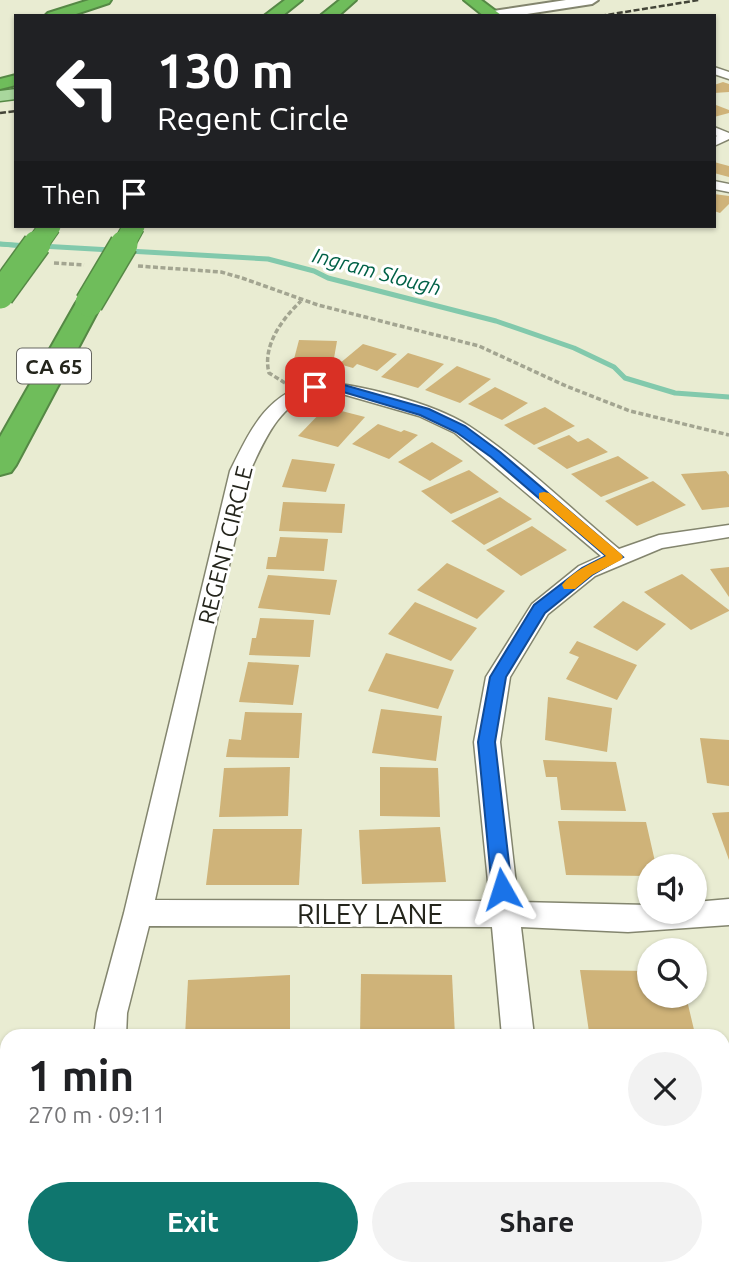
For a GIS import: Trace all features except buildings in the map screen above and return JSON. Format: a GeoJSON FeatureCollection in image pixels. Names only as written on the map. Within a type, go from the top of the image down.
{"type":"FeatureCollection","features":[{"type":"Feature","properties":{"kind":"highway"},"geometry":{"type":"LineString","coordinates":[[59,14],[104,0]]}},
{"type":"Feature","properties":{"kind":"highway"},"geometry":{"type":"LineString","coordinates":[[275,14],[295,0]]}},
{"type":"Feature","properties":{"kind":"highway"},"geometry":{"type":"LineString","coordinates":[[331,14],[349,0]]}},
{"type":"Feature","properties":{"kind":"highway"},"geometry":{"type":"LineString","coordinates":[[471,0],[490,14]]}},
{"type":"Feature","properties":{"kind":"highway"},"geometry":{"type":"LineString","coordinates":[[0,295],[49,228]]}},
{"type":"Feature","properties":{"kind":"highway","name":"CA 65"},"geometry":{"type":"LineString","coordinates":[[0,465],[133,228]]}},
{"type":"Feature","properties":{"kind":"highway"},"geometry":{"type":"LineString","coordinates":[[0,490],[20,428]]}},
{"type":"Feature","properties":{"kind":"main road"},"geometry":{"type":"LineString","coordinates":[[498,14],[592,0]]}},
{"type":"Feature","properties":{"kind":"street"},"geometry":{"type":"LineString","coordinates":[[716,131],[727,136],[716,141]]}},
{"type":"Feature","properties":{"kind":"street"},"geometry":{"type":"LineString","coordinates":[[294,394],[315,387],[340,388],[425,412],[461,429],[616,557]]}},
{"type":"Feature","properties":{"kind":"street","name":"REGENT CIRCLE"},"geometry":{"type":"LineString","coordinates":[[111,1029],[112,1013],[138,913],[240,471],[259,432],[281,404],[294,394]]}},
{"type":"Feature","properties":{"kind":"street"},"geometry":{"type":"LineString","coordinates":[[517,1029],[487,742],[498,677],[540,609],[587,571],[616,557],[659,542],[729,531]]}},
{"type":"Feature","properties":{"kind":"street","name":"RILEY LANE"},"geometry":{"type":"LineString","coordinates":[[138,913],[505,914],[628,919],[729,912]]}},
{"type":"Feature","properties":{"kind":"path"},"geometry":{"type":"LineString","coordinates":[[52,263],[91,265]]}},
{"type":"Feature","properties":{"kind":"path"},"geometry":{"type":"LineString","coordinates":[[130,266],[221,272],[302,301],[479,346],[566,386],[630,411],[729,435]]}},
{"type":"Feature","properties":{"kind":"path"},"geometry":{"type":"LineString","coordinates":[[294,394],[285,382],[269,373],[267,360],[283,318],[302,301]]}},
{"type":"Feature","properties":{"kind":"waterway","name":"Ingram Slough"},"geometry":{"type":"LineString","coordinates":[[23,246],[0,244],[28,246]]}},
{"type":"Feature","properties":{"kind":"waterway","name":"Ingram Slough"},"geometry":{"type":"LineString","coordinates":[[41,246],[268,259],[314,271],[328,278],[496,321],[574,348],[614,367],[625,378],[675,393],[729,397]]}},
{"type":"Feature","properties":{"kind":"railway"},"geometry":{"type":"LineString","coordinates":[[612,14],[699,0]]}},
{"type":"Feature","properties":{"kind":"railway"},"geometry":{"type":"LineString","coordinates":[[0,113],[14,111]]}},
{"type":"Feature","properties":{"kind":"slow traffic"},"geometry":{"type":"LineString","coordinates":[[544,496],[616,557],[587,571],[570,585]]}},
{"type":"Feature","properties":{"kind":"route"},"geometry":{"type":"LineString","coordinates":[[315,387],[340,388],[425,412],[461,429],[616,557],[587,571],[540,609],[498,677],[487,742],[502,889]]}}]}
